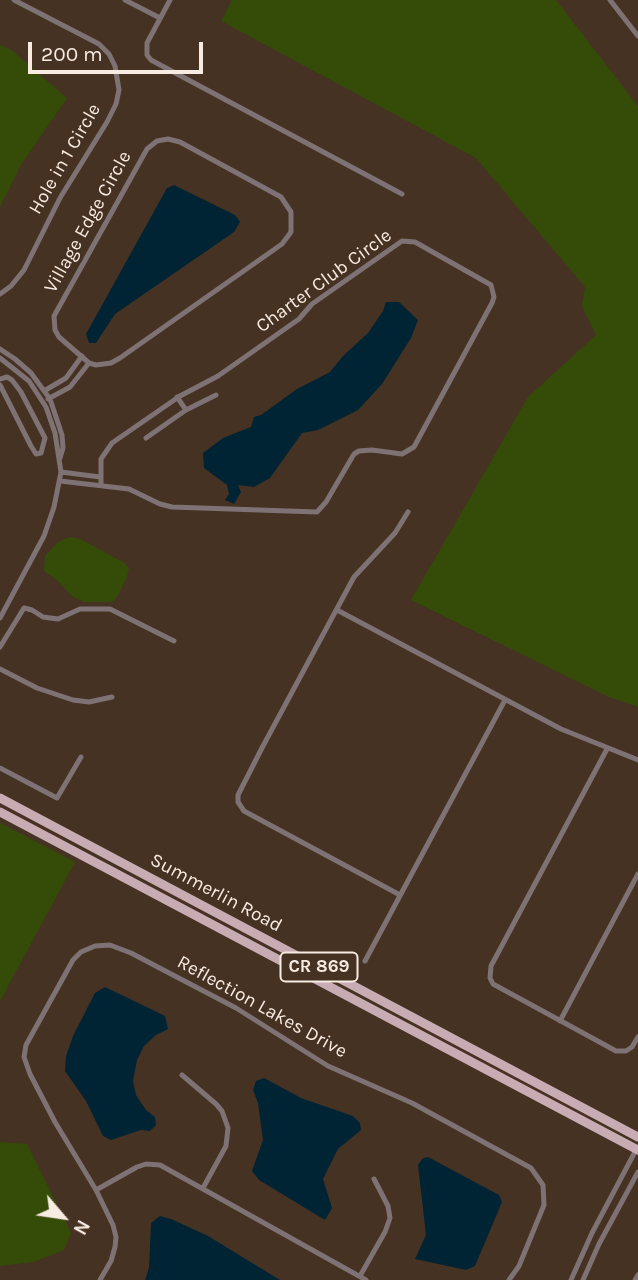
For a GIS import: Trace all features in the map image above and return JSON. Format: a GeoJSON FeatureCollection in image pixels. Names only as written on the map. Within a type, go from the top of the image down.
{"type":"FeatureCollection","features":[{"type":"Feature","properties":{"kind":"main road","name":"Summerlin Road"},"geometry":{"type":"LineString","coordinates":[[0,798],[638,1137]]}},
{"type":"Feature","properties":{"kind":"main road","name":"Summerlin Road"},"geometry":{"type":"LineString","coordinates":[[0,812],[638,1149]]}},
{"type":"Feature","properties":{"kind":"street","name":"Hole in 1 Circle"},"geometry":{"type":"LineString","coordinates":[[0,294],[16,281],[24,270],[60,198],[113,111],[119,90],[115,66],[109,54],[99,44],[14,0]]}},
{"type":"Feature","properties":{"kind":"street"},"geometry":{"type":"LineString","coordinates":[[125,0],[160,18]]}},
{"type":"Feature","properties":{"kind":"street"},"geometry":{"type":"LineString","coordinates":[[170,0],[147,43],[147,55],[156,65],[402,194]]}},
{"type":"Feature","properties":{"kind":"street"},"geometry":{"type":"LineString","coordinates":[[610,0],[638,36]]}},
{"type":"Feature","properties":{"kind":"street","name":"Village Edge Circle"},"geometry":{"type":"LineString","coordinates":[[168,139],[180,142],[285,201],[291,212],[292,226],[289,236],[282,244],[120,358],[104,365],[89,363],[59,337],[55,330],[54,316],[142,156],[152,144],[168,139]]}},
{"type":"Feature","properties":{"kind":"street","name":"Charter Club Circle"},"geometry":{"type":"LineString","coordinates":[[60,481],[129,488],[166,506],[317,512],[323,508],[354,454],[372,450],[402,454],[414,447],[492,303],[494,290],[486,281],[422,246],[408,240],[402,241],[312,304],[299,319],[218,376],[177,397],[107,447],[101,458],[100,477]]}},
{"type":"Feature","properties":{"kind":"street"},"geometry":{"type":"LineString","coordinates":[[0,349],[21,364],[50,399],[62,435],[64,448],[60,458]]}},
{"type":"Feature","properties":{"kind":"street"},"geometry":{"type":"LineString","coordinates":[[38,394],[61,382],[71,373],[82,356]]}},
{"type":"Feature","properties":{"kind":"street"},"geometry":{"type":"LineString","coordinates":[[0,358],[24,376],[43,402],[49,414],[61,472],[54,508],[44,536],[0,618]]}},
{"type":"Feature","properties":{"kind":"street"},"geometry":{"type":"LineString","coordinates":[[43,402],[70,387],[89,363]]}},
{"type":"Feature","properties":{"kind":"street"},"geometry":{"type":"LineString","coordinates":[[71,373],[77,379]]}},
{"type":"Feature","properties":{"kind":"street"},"geometry":{"type":"LineString","coordinates":[[0,379],[7,377],[12,380],[21,392],[45,438],[41,453],[36,454],[31,446],[0,385]]}},
{"type":"Feature","properties":{"kind":"street"},"geometry":{"type":"LineString","coordinates":[[146,438],[186,410],[216,396]]}},
{"type":"Feature","properties":{"kind":"street"},"geometry":{"type":"LineString","coordinates":[[177,397],[186,410]]}},
{"type":"Feature","properties":{"kind":"street"},"geometry":{"type":"LineString","coordinates":[[61,472],[100,477],[101,485]]}},
{"type":"Feature","properties":{"kind":"street"},"geometry":{"type":"LineString","coordinates":[[400,895],[244,811],[238,802],[239,794],[263,746],[354,576],[395,533],[408,512]]}},
{"type":"Feature","properties":{"kind":"street"},"geometry":{"type":"LineString","coordinates":[[0,647],[23,608],[43,617],[58,619],[80,609],[110,609],[174,641]]}},
{"type":"Feature","properties":{"kind":"street"},"geometry":{"type":"LineString","coordinates":[[337,610],[561,729],[638,760]]}},
{"type":"Feature","properties":{"kind":"street"},"geometry":{"type":"LineString","coordinates":[[0,669],[37,688],[73,700],[89,702],[112,697]]}},
{"type":"Feature","properties":{"kind":"street"},"geometry":{"type":"LineString","coordinates":[[365,961],[505,700]]}},
{"type":"Feature","properties":{"kind":"street"},"geometry":{"type":"LineString","coordinates":[[607,749],[491,966],[489,978],[493,984],[616,1051],[626,1051],[638,1037]]}},
{"type":"Feature","properties":{"kind":"street"},"geometry":{"type":"LineString","coordinates":[[0,768],[57,798],[81,757]]}},
{"type":"Feature","properties":{"kind":"street"},"geometry":{"type":"LineString","coordinates":[[560,1020],[638,874]]}},
{"type":"Feature","properties":{"kind":"street","name":"Reflection Lakes Drive"},"geometry":{"type":"LineString","coordinates":[[100,1280],[111,1261],[116,1237],[110,1218],[96,1189],[55,1122],[24,1057],[26,1045],[73,960],[81,952],[94,946],[110,945],[131,953],[236,1008],[328,1066],[412,1103],[531,1168],[542,1185],[544,1205],[519,1266],[509,1280]]}},
{"type":"Feature","properties":{"kind":"street"},"geometry":{"type":"LineString","coordinates":[[182,1075],[216,1104],[222,1111],[228,1128],[226,1146],[203,1188]]}},
{"type":"Feature","properties":{"kind":"street"},"geometry":{"type":"LineString","coordinates":[[570,1280],[592,1233],[638,1149]]}},
{"type":"Feature","properties":{"kind":"street"},"geometry":{"type":"LineString","coordinates":[[96,1189],[146,1164],[160,1165],[366,1280]]}},
{"type":"Feature","properties":{"kind":"street"},"geometry":{"type":"LineString","coordinates":[[583,1280],[638,1172]]}},
{"type":"Feature","properties":{"kind":"street"},"geometry":{"type":"LineString","coordinates":[[360,1276],[390,1218],[388,1206],[374,1179]]}},
{"type":"Feature","properties":{"kind":"street"},"geometry":{"type":"LineString","coordinates":[[635,1280],[638,1275]]}},
{"type":"Feature","properties":{"kind":"green space"},"geometry":{"type":"Polygon","coordinates":[[[232,0],[556,0],[638,106],[638,707],[609,697],[411,600],[528,397],[596,335],[582,306],[585,287],[476,158],[221,21],[232,0]]]}},
{"type":"Feature","properties":{"kind":"green space"},"geometry":{"type":"Polygon","coordinates":[[[0,45],[10,49],[67,98],[21,165],[0,207],[0,45]]]}},
{"type":"Feature","properties":{"kind":"green space"},"geometry":{"type":"Polygon","coordinates":[[[69,537],[80,539],[123,562],[129,568],[117,597],[112,602],[83,602],[72,596],[44,571],[45,556],[57,543],[69,537]]]}},
{"type":"Feature","properties":{"kind":"green space"},"geometry":{"type":"Polygon","coordinates":[[[0,823],[75,862],[0,1001],[0,823]]]}},
{"type":"Feature","properties":{"kind":"green space"},"geometry":{"type":"Polygon","coordinates":[[[0,1142],[27,1144],[71,1233],[64,1250],[33,1262],[0,1266],[0,1142]]]}},
{"type":"Feature","properties":{"kind":"water"},"geometry":{"type":"Polygon","coordinates":[[[174,185],[235,215],[240,222],[234,232],[115,314],[96,343],[89,343],[86,334],[167,188],[174,185]]]}},
{"type":"Feature","properties":{"kind":"water"},"geometry":{"type":"Polygon","coordinates":[[[386,302],[399,302],[418,320],[411,338],[382,384],[358,410],[318,430],[302,433],[270,478],[254,487],[238,485],[241,492],[234,504],[225,500],[229,494],[227,485],[204,468],[203,453],[223,438],[251,427],[254,417],[261,415],[297,389],[330,372],[368,333],[386,302]]]}},
{"type":"Feature","properties":{"kind":"water"},"geometry":{"type":"Polygon","coordinates":[[[105,987],[165,1016],[168,1029],[144,1046],[137,1060],[133,1081],[136,1095],[146,1110],[155,1117],[156,1125],[150,1131],[141,1130],[111,1140],[103,1136],[86,1101],[65,1071],[66,1056],[73,1036],[95,993],[105,987]]]}},
{"type":"Feature","properties":{"kind":"water"},"geometry":{"type":"Polygon","coordinates":[[[264,1078],[301,1098],[353,1116],[360,1123],[361,1130],[338,1149],[323,1179],[332,1208],[325,1220],[259,1180],[252,1171],[263,1140],[258,1103],[253,1090],[256,1081],[264,1078]]]}},
{"type":"Feature","properties":{"kind":"water"},"geometry":{"type":"Polygon","coordinates":[[[428,1157],[499,1195],[502,1202],[475,1266],[466,1270],[415,1259],[426,1235],[418,1165],[422,1159],[428,1157]]]}},
{"type":"Feature","properties":{"kind":"water"},"geometry":{"type":"Polygon","coordinates":[[[160,1216],[208,1236],[280,1280],[145,1280],[149,1268],[151,1223],[160,1216]]]}}]}
